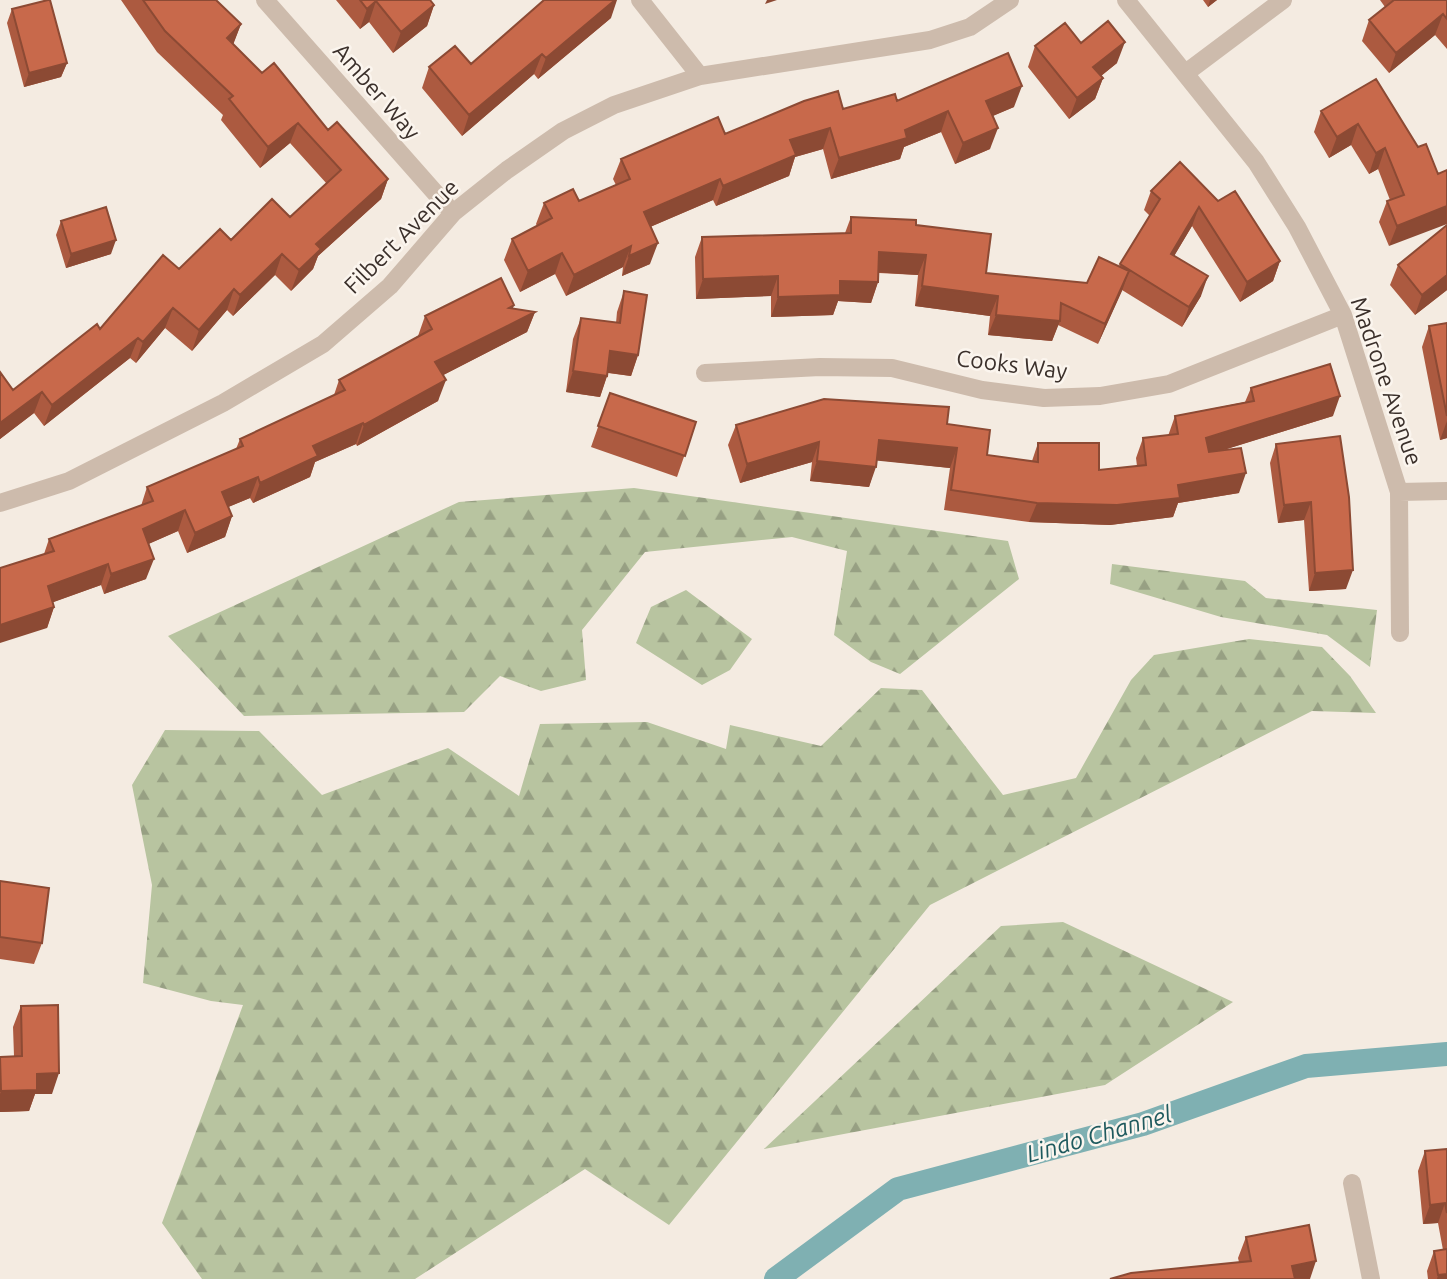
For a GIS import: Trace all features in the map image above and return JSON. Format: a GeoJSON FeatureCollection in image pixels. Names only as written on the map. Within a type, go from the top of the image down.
{"type":"FeatureCollection","features":[{"type":"Feature","properties":{"kind":"street","name":"Amber Way"},"geometry":{"type":"LineString","coordinates":[[265,0],[453,214]]}},
{"type":"Feature","properties":{"kind":"street"},"geometry":{"type":"LineString","coordinates":[[640,0],[700,76]]}},
{"type":"Feature","properties":{"kind":"street","name":"Filbert Avenue"},"geometry":{"type":"LineString","coordinates":[[0,503],[69,481],[223,403],[323,344],[390,286],[453,214],[507,170],[563,131],[614,105],[700,76],[930,40],[970,27],[1010,0]]}},
{"type":"Feature","properties":{"kind":"street","name":"Madrone Avenue"},"geometry":{"type":"LineString","coordinates":[[1126,0],[1256,162],[1297,227],[1343,315],[1399,492],[1400,633]]}},
{"type":"Feature","properties":{"kind":"street"},"geometry":{"type":"LineString","coordinates":[[1186,72],[1283,0]]}},
{"type":"Feature","properties":{"kind":"street","name":"Cooks Way"},"geometry":{"type":"LineString","coordinates":[[705,373],[820,368],[892,369],[982,390],[1044,398],[1100,396],[1169,384],[1343,315]]}},
{"type":"Feature","properties":{"kind":"street"},"geometry":{"type":"LineString","coordinates":[[1399,492],[1447,491]]}},
{"type":"Feature","properties":{"kind":"street"},"geometry":{"type":"LineString","coordinates":[[1352,1183],[1371,1279]]}},
{"type":"Feature","properties":{"kind":"green space"},"geometry":{"type":"Polygon","coordinates":[[[634,488],[1008,541],[1019,579],[900,674],[871,662],[834,635],[847,551],[792,537],[645,552],[582,630],[586,680],[541,691],[500,676],[464,712],[244,716],[168,636],[459,502],[634,488]]]}},
{"type":"Feature","properties":{"kind":"green space"},"geometry":{"type":"Polygon","coordinates":[[[1112,564],[1245,581],[1266,598],[1377,610],[1370,667],[1327,635],[1221,617],[1110,584],[1112,564]]]}},
{"type":"Feature","properties":{"kind":"green space"},"geometry":{"type":"Polygon","coordinates":[[[686,590],[752,639],[730,670],[702,685],[636,643],[651,607],[686,590]]]}},
{"type":"Feature","properties":{"kind":"green space"},"geometry":{"type":"Polygon","coordinates":[[[1249,639],[1322,647],[1350,676],[1376,713],[1312,711],[930,905],[669,1225],[585,1169],[415,1279],[202,1279],[162,1223],[243,1005],[211,1001],[143,983],[152,885],[132,785],[165,730],[259,731],[322,795],[448,748],[519,796],[540,724],[647,722],[726,749],[730,725],[821,746],[881,688],[922,690],[1003,795],[1076,778],[1131,680],[1154,655],[1249,639]]]}},
{"type":"Feature","properties":{"kind":"green space"},"geometry":{"type":"Polygon","coordinates":[[[1063,922],[1233,1002],[1105,1085],[764,1149],[1001,926],[1063,922]]]}},
{"type":"Feature","properties":{"kind":"building"},"geometry":{"type":"Polygon","coordinates":[[[50,0],[67,63],[29,73],[12,9],[50,0]]]}},
{"type":"Feature","properties":{"kind":"building"},"geometry":{"type":"Polygon","coordinates":[[[143,0],[216,0],[241,24],[227,38],[262,73],[274,63],[328,130],[337,122],[388,179],[316,244],[321,249],[299,270],[282,254],[240,295],[234,289],[199,330],[173,308],[143,342],[138,338],[52,405],[42,392],[0,423],[0,372],[13,390],[97,324],[100,329],[163,255],[179,269],[220,229],[231,240],[272,199],[290,217],[341,170],[298,123],[268,147],[229,99],[233,96],[165,31],[143,0]]]}},
{"type":"Feature","properties":{"kind":"building"},"geometry":{"type":"Polygon","coordinates":[[[360,0],[430,0],[434,5],[401,32],[376,1],[367,9],[360,0]]]}},
{"type":"Feature","properties":{"kind":"building"},"geometry":{"type":"Polygon","coordinates":[[[544,0],[615,0],[546,58],[542,54],[469,115],[429,67],[455,46],[471,64],[544,0]]]}},
{"type":"Feature","properties":{"kind":"building"},"geometry":{"type":"Polygon","coordinates":[[[1394,0],[1447,0],[1447,19],[1443,14],[1396,53],[1369,20],[1394,0]]]}},
{"type":"Feature","properties":{"kind":"building"},"geometry":{"type":"Polygon","coordinates":[[[1108,21],[1125,42],[1093,67],[1103,78],[1077,98],[1035,46],[1065,23],[1081,43],[1108,21]]]}},
{"type":"Feature","properties":{"kind":"building"},"geometry":{"type":"Polygon","coordinates":[[[1008,53],[1022,86],[986,101],[998,128],[963,143],[948,111],[905,130],[907,138],[839,158],[830,128],[790,140],[796,155],[723,186],[720,179],[644,212],[658,243],[629,256],[631,246],[574,275],[562,253],[528,271],[512,239],[552,218],[544,203],[573,189],[579,201],[630,179],[621,159],[718,117],[725,134],[804,101],[838,91],[843,109],[895,94],[897,101],[1008,53]]]}},
{"type":"Feature","properties":{"kind":"building"},"geometry":{"type":"Polygon","coordinates":[[[1376,79],[1418,147],[1426,144],[1438,174],[1447,170],[1447,206],[1397,226],[1387,201],[1404,195],[1385,148],[1376,153],[1358,124],[1337,137],[1321,111],[1376,79]]]}},
{"type":"Feature","properties":{"kind":"building"},"geometry":{"type":"Polygon","coordinates":[[[1180,162],[1218,201],[1235,191],[1280,261],[1247,282],[1199,207],[1171,254],[1208,276],[1189,307],[1120,264],[1160,199],[1151,191],[1180,162]]]}},
{"type":"Feature","properties":{"kind":"building"},"geometry":{"type":"Polygon","coordinates":[[[106,207],[116,240],[71,254],[61,221],[106,207]]]}},
{"type":"Feature","properties":{"kind":"building"},"geometry":{"type":"Polygon","coordinates":[[[851,217],[916,220],[916,225],[991,234],[986,273],[1087,283],[1099,257],[1129,271],[1105,324],[1061,303],[1060,321],[996,315],[998,296],[922,286],[926,255],[879,252],[878,282],[840,281],[840,295],[778,297],[778,276],[703,279],[702,237],[851,233],[851,217]]]}},
{"type":"Feature","properties":{"kind":"building"},"geometry":{"type":"Polygon","coordinates":[[[1447,225],[1447,275],[1422,295],[1398,265],[1447,225]]]}},
{"type":"Feature","properties":{"kind":"building"},"geometry":{"type":"Polygon","coordinates":[[[501,278],[514,305],[509,308],[535,312],[435,362],[446,380],[364,425],[363,423],[313,446],[318,456],[260,483],[258,477],[222,492],[232,516],[195,533],[185,510],[143,529],[154,559],[111,574],[108,564],[48,586],[54,607],[0,625],[0,568],[54,551],[49,539],[153,501],[147,487],[243,446],[240,439],[345,390],[339,380],[432,329],[425,316],[501,278]]]}},
{"type":"Feature","properties":{"kind":"building"},"geometry":{"type":"Polygon","coordinates":[[[624,291],[647,295],[638,355],[610,351],[607,376],[573,371],[581,318],[620,323],[624,291]]]}},
{"type":"Feature","properties":{"kind":"building"},"geometry":{"type":"Polygon","coordinates":[[[1447,323],[1447,416],[1429,326],[1447,323]]]}},
{"type":"Feature","properties":{"kind":"building"},"geometry":{"type":"Polygon","coordinates":[[[1330,364],[1340,396],[1206,438],[1209,452],[1241,448],[1246,473],[1178,485],[1180,498],[1117,505],[1037,503],[951,490],[957,448],[879,440],[876,467],[817,461],[819,442],[747,464],[736,425],[824,399],[949,407],[947,424],[990,430],[987,455],[1038,462],[1038,443],[1099,443],[1099,470],[1146,465],[1143,438],[1178,434],[1175,416],[1254,401],[1251,388],[1330,364]]]}},
{"type":"Feature","properties":{"kind":"building"},"geometry":{"type":"Polygon","coordinates":[[[610,393],[696,422],[685,456],[598,426],[610,393]]]}},
{"type":"Feature","properties":{"kind":"building"},"geometry":{"type":"Polygon","coordinates":[[[1340,436],[1349,497],[1353,570],[1315,573],[1311,502],[1284,505],[1276,444],[1340,436]]]}},
{"type":"Feature","properties":{"kind":"building"},"geometry":{"type":"Polygon","coordinates":[[[0,881],[49,888],[42,943],[0,937],[0,881]]]}},
{"type":"Feature","properties":{"kind":"building"},"geometry":{"type":"Polygon","coordinates":[[[58,1005],[59,1073],[37,1074],[37,1090],[1,1091],[0,1057],[22,1056],[21,1006],[58,1005]]]}},
{"type":"Feature","properties":{"kind":"building"},"geometry":{"type":"Polygon","coordinates":[[[1447,1149],[1447,1213],[1445,1203],[1430,1205],[1425,1151],[1447,1149]]]}},
{"type":"Feature","properties":{"kind":"building"},"geometry":{"type":"Polygon","coordinates":[[[1309,1225],[1316,1261],[1292,1266],[1295,1279],[1110,1279],[1131,1273],[1251,1261],[1246,1237],[1309,1225]]]}},
{"type":"Feature","properties":{"kind":"building"},"geometry":{"type":"Polygon","coordinates":[[[1447,1249],[1447,1274],[1438,1275],[1434,1251],[1447,1249]]]}},
{"type":"Feature","properties":{"kind":"waterway","name":"Lindo Channel"},"geometry":{"type":"LineString","coordinates":[[776,1279],[898,1189],[1143,1124],[1306,1066],[1447,1054]]}}]}
